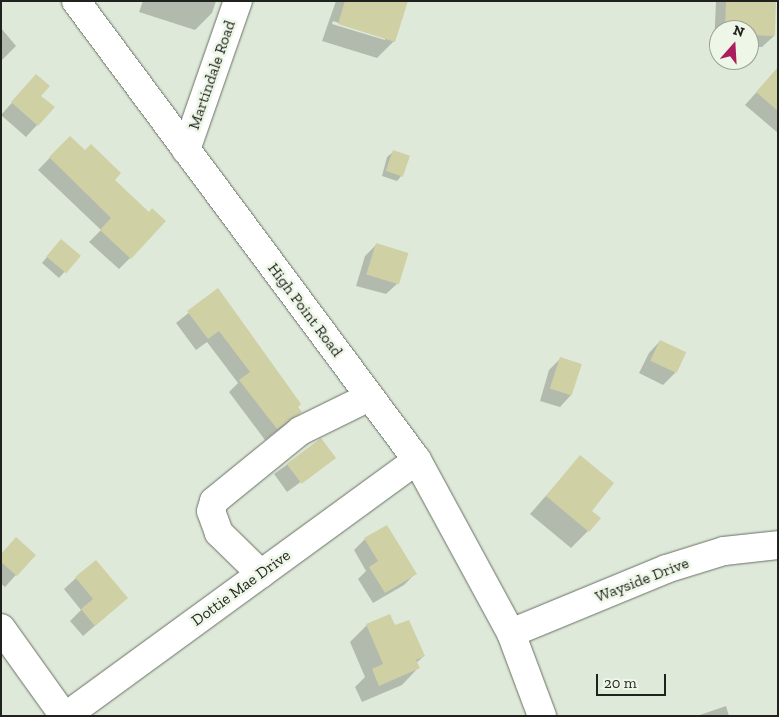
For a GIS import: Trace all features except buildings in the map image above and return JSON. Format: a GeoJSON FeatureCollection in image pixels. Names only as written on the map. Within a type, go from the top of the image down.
{"type":"FeatureCollection","features":[{"type":"Feature","properties":{"kind":"street","name":"High Point Road"},"geometry":{"type":"LineString","coordinates":[[76,1],[417,460],[511,633],[542,716]]}},
{"type":"Feature","properties":{"kind":"street","name":"Martindale Road"},"geometry":{"type":"LineString","coordinates":[[186,150],[238,1]]}},
{"type":"Feature","properties":{"kind":"street"},"geometry":{"type":"LineString","coordinates":[[261,574],[219,532],[211,511],[214,501],[300,431],[369,397]]}},
{"type":"Feature","properties":{"kind":"street","name":"Dottie Mae Drive"},"geometry":{"type":"LineString","coordinates":[[65,716],[417,460]]}},
{"type":"Feature","properties":{"kind":"street","name":"Wayside Drive"},"geometry":{"type":"LineString","coordinates":[[511,633],[666,569],[724,551],[778,545]]}},
{"type":"Feature","properties":{"kind":"street"},"geometry":{"type":"LineString","coordinates":[[1,628],[65,716]]}}]}
